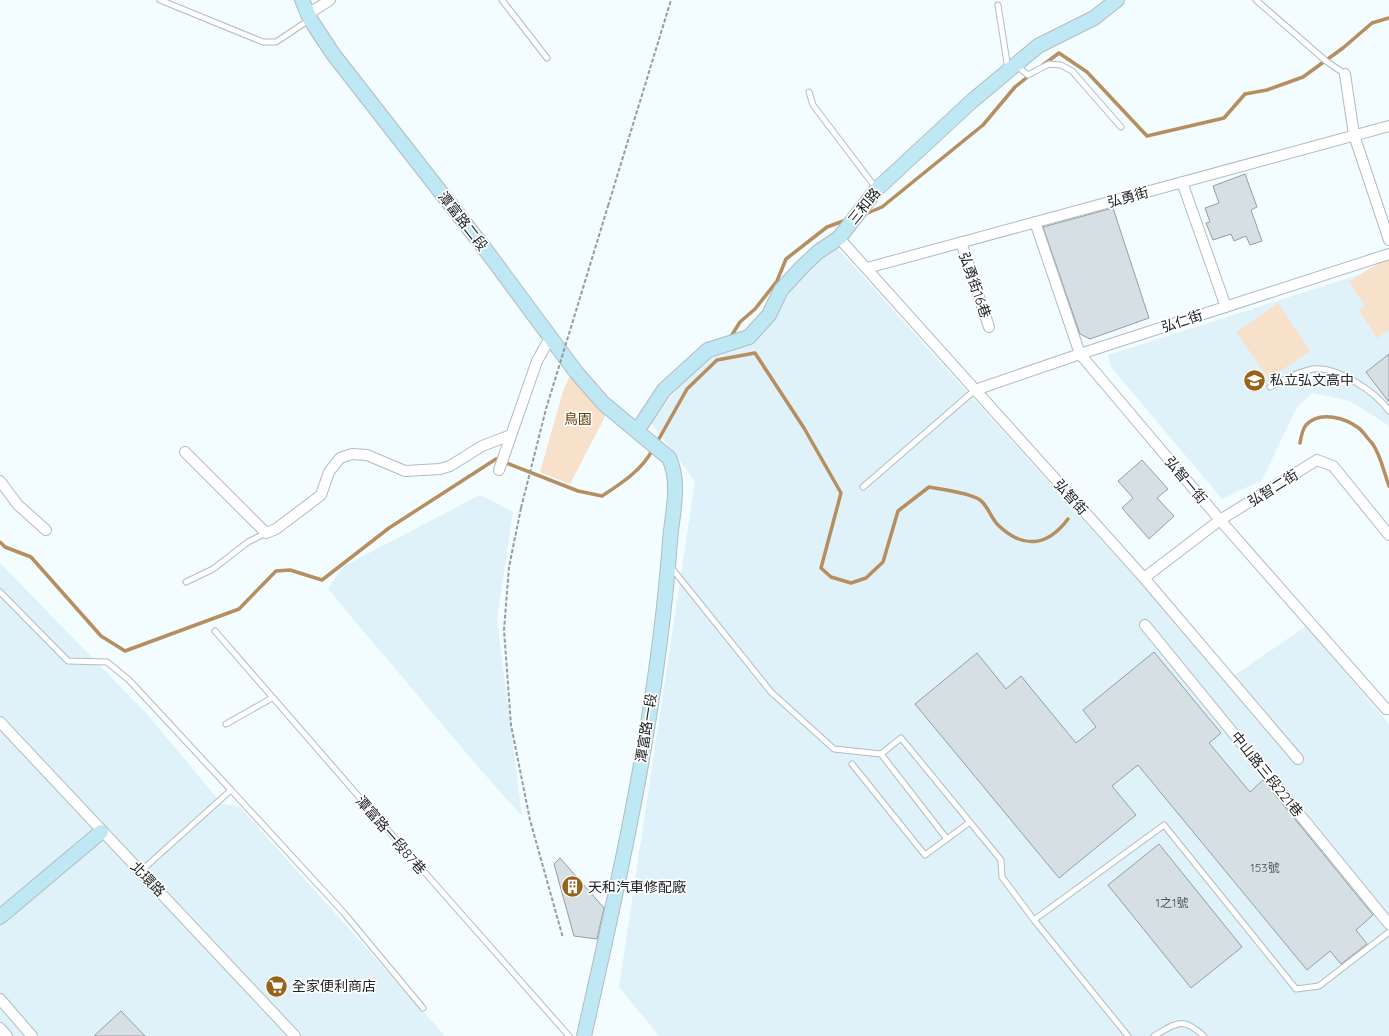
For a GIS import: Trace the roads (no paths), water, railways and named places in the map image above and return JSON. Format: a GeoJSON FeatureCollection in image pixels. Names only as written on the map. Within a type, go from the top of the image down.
{"type":"FeatureCollection","features":[{"type":"Feature","properties":{"kind":"street","name":"潭富路二段"},"geometry":{"type":"LineString","coordinates":[[302,0],[309,17],[333,54],[485,249],[550,338],[604,403],[642,434]]}},
{"type":"Feature","properties":{"kind":"street"},"geometry":{"type":"LineString","coordinates":[[309,17],[330,0]]}},
{"type":"Feature","properties":{"kind":"street","name":"三和路"},"geometry":{"type":"LineString","coordinates":[[642,434],[664,390],[708,350],[749,337],[768,315],[781,290],[818,252],[839,238],[876,189],[972,101],[1038,46],[1094,18],[1117,0]]}},
{"type":"Feature","properties":{"kind":"street"},"geometry":{"type":"LineString","coordinates":[[1345,74],[1354,135],[1389,240]]}},
{"type":"Feature","properties":{"kind":"street","name":"弘勇街"},"geometry":{"type":"LineString","coordinates":[[867,268],[1389,126]]}},
{"type":"Feature","properties":{"kind":"street"},"geometry":{"type":"LineString","coordinates":[[1182,182],[1226,307]]}},
{"type":"Feature","properties":{"kind":"street","name":"弘智一街"},"geometry":{"type":"LineString","coordinates":[[1035,222],[1080,354],[1220,520],[1388,709]]}},
{"type":"Feature","properties":{"kind":"street","name":"弘智街"},"geometry":{"type":"LineString","coordinates":[[839,238],[1144,578],[1298,759]]}},
{"type":"Feature","properties":{"kind":"street","name":"弘勇街16巷"},"geometry":{"type":"LineString","coordinates":[[960,242],[989,327]]}},
{"type":"Feature","properties":{"kind":"street","name":"弘仁街"},"geometry":{"type":"LineString","coordinates":[[975,390],[1080,354],[1389,254]]}},
{"type":"Feature","properties":{"kind":"street"},"geometry":{"type":"LineString","coordinates":[[500,468],[536,362],[550,338]]}},
{"type":"Feature","properties":{"kind":"street","name":"潭富路一段"},"geometry":{"type":"LineString","coordinates":[[584,1036],[632,820],[654,682],[669,564],[675,476],[670,458],[642,434]]}},
{"type":"Feature","properties":{"kind":"street"},"geometry":{"type":"LineString","coordinates":[[185,452],[266,532],[276,529],[321,495],[329,472],[340,458],[352,454],[367,455],[405,471],[440,469],[450,466],[482,446],[511,435]]}},
{"type":"Feature","properties":{"kind":"street","name":"弘智二街"},"geometry":{"type":"LineString","coordinates":[[1144,578],[1220,520],[1317,460],[1333,466],[1389,535]]}},
{"type":"Feature","properties":{"kind":"street"},"geometry":{"type":"LineString","coordinates":[[0,481],[18,505],[46,530]]}},
{"type":"Feature","properties":{"kind":"street","name":"中山路三段221巷"},"geometry":{"type":"LineString","coordinates":[[1145,625],[1389,924]]}},
{"type":"Feature","properties":{"kind":"street","name":"北環路"},"geometry":{"type":"LineString","coordinates":[[0,722],[101,832],[141,871],[295,1036]]}},
{"type":"Feature","properties":{"kind":"street"},"geometry":{"type":"LineString","coordinates":[[0,917],[101,832]]}},
{"type":"Feature","properties":{"kind":"street"},"geometry":{"type":"LineString","coordinates":[[0,999],[32,1036]]}},
{"type":"Feature","properties":{"kind":"street"},"geometry":{"type":"LineString","coordinates":[[0,1028],[7,1036]]}},
{"type":"Feature","properties":{"kind":"lane"},"geometry":{"type":"LineString","coordinates":[[160,0],[263,42],[276,42],[309,17]]}},
{"type":"Feature","properties":{"kind":"lane"},"geometry":{"type":"LineString","coordinates":[[502,0],[547,58]]}},
{"type":"Feature","properties":{"kind":"lane"},"geometry":{"type":"LineString","coordinates":[[1256,0],[1326,61],[1345,74]]}},
{"type":"Feature","properties":{"kind":"lane"},"geometry":{"type":"LineString","coordinates":[[998,5],[1012,68],[1028,75],[1049,64],[1061,65],[1072,71],[1121,127]]}},
{"type":"Feature","properties":{"kind":"lane"},"geometry":{"type":"LineString","coordinates":[[809,92],[813,105],[876,189]]}},
{"type":"Feature","properties":{"kind":"lane"},"geometry":{"type":"LineString","coordinates":[[1270,387],[1292,376],[1314,369],[1332,372],[1351,379],[1374,396],[1389,412]]}},
{"type":"Feature","properties":{"kind":"lane"},"geometry":{"type":"LineString","coordinates":[[863,487],[975,390]]}},
{"type":"Feature","properties":{"kind":"lane"},"geometry":{"type":"LineString","coordinates":[[186,582],[213,569],[248,542],[266,532]]}},
{"type":"Feature","properties":{"kind":"lane"},"geometry":{"type":"LineString","coordinates":[[669,564],[771,692],[834,749],[881,754],[901,738],[1001,860],[1002,877],[1034,920],[1128,1036]]}},
{"type":"Feature","properties":{"kind":"lane"},"geometry":{"type":"LineString","coordinates":[[0,592],[68,661],[107,662],[129,680],[344,913],[423,1008]]}},
{"type":"Feature","properties":{"kind":"lane","name":"潭富路一段87巷"},"geometry":{"type":"LineString","coordinates":[[215,631],[569,1036]]}},
{"type":"Feature","properties":{"kind":"lane"},"geometry":{"type":"LineString","coordinates":[[226,724],[272,698]]}},
{"type":"Feature","properties":{"kind":"lane"},"geometry":{"type":"LineString","coordinates":[[881,754],[947,839]]}},
{"type":"Feature","properties":{"kind":"lane"},"geometry":{"type":"LineString","coordinates":[[852,764],[925,855],[970,822]]}},
{"type":"Feature","properties":{"kind":"lane"},"geometry":{"type":"LineString","coordinates":[[141,871],[231,790]]}},
{"type":"Feature","properties":{"kind":"lane"},"geometry":{"type":"LineString","coordinates":[[1034,920],[1164,825],[1296,989],[1319,986],[1389,932]]}},
{"type":"Feature","properties":{"kind":"lane"},"geometry":{"type":"LineString","coordinates":[[1154,1036],[1176,1023],[1191,1024],[1204,1036]]}},
{"type":"Feature","properties":{"kind":"waterway"},"geometry":{"type":"LineString","coordinates":[[1043,65],[1059,53],[1087,72],[1147,136],[1224,118],[1245,94],[1267,90],[1303,77],[1343,48],[1372,23],[1389,18]]}},
{"type":"Feature","properties":{"kind":"waterway"},"geometry":{"type":"LineString","coordinates":[[865,214],[882,207],[983,125],[1015,87],[1030,75]]}},
{"type":"Feature","properties":{"kind":"waterway"},"geometry":{"type":"LineString","coordinates":[[730,338],[740,322],[755,309],[777,281],[786,259],[827,227],[846,220]]}},
{"type":"Feature","properties":{"kind":"waterway"},"geometry":{"type":"LineString","coordinates":[[656,444],[687,389],[717,360],[755,353],[804,428],[841,493],[821,568],[831,577],[851,583],[866,578],[883,562],[898,511],[929,487],[970,495],[980,500],[998,525],[1007,533],[1026,541],[1034,542],[1043,540],[1052,535],[1068,519]]}},
{"type":"Feature","properties":{"kind":"waterway"},"geometry":{"type":"LineString","coordinates":[[1300,443],[1306,425],[1312,420],[1333,417],[1348,422],[1360,429],[1372,443],[1380,458],[1389,486]]}},
{"type":"Feature","properties":{"kind":"waterway"},"geometry":{"type":"LineString","coordinates":[[0,542],[5,547],[31,557],[101,636],[125,651],[239,609],[276,571],[290,570],[322,580],[389,528],[496,459],[578,491],[602,496],[637,470],[653,449]]}},
{"type":"Feature","properties":{"kind":"place","name":"私立弘文高中"},"geometry":{"type":"Point","coordinates":[1255,380]}},
{"type":"Feature","properties":{"kind":"place","name":"天和汽車修配廠"},"geometry":{"type":"Point","coordinates":[573,887]}},
{"type":"Feature","properties":{"kind":"place","name":"全家便利商店"},"geometry":{"type":"Point","coordinates":[276,986]}},
{"type":"Feature","properties":{"kind":"park label","name":"鳥園"},"geometry":{"type":"Point","coordinates":[578,419]}}]}
